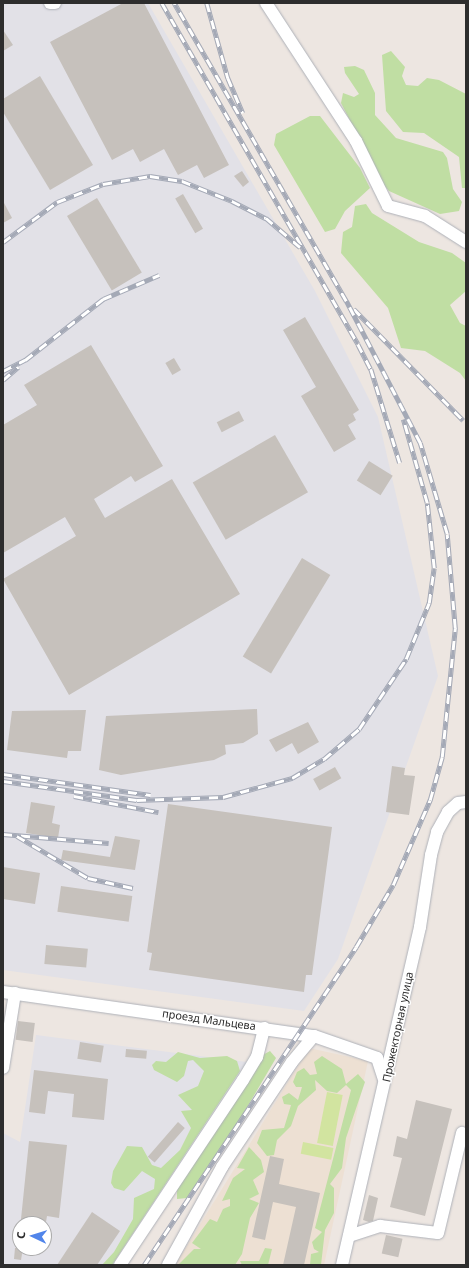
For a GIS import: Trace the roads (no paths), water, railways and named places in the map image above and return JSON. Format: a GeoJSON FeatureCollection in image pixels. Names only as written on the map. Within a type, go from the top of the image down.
{"type":"FeatureCollection","features":[{"type":"Feature","properties":{"kind":"street"},"geometry":{"type":"LineString","coordinates":[[50,3],[55,3]]}},
{"type":"Feature","properties":{"kind":"street"},"geometry":{"type":"LineString","coordinates":[[266,3],[356,141],[388,206],[425,216],[466,242]]}},
{"type":"Feature","properties":{"kind":"street","name":"Прожекторная улица"},"geometry":{"type":"LineString","coordinates":[[342,1265],[384,1092],[420,927],[430,855],[448,812],[458,802],[466,802]]}},
{"type":"Feature","properties":{"kind":"street"},"geometry":{"type":"LineString","coordinates":[[3,1068],[9,993]]}},
{"type":"Feature","properties":{"kind":"street","name":"проезд Мальцева"},"geometry":{"type":"LineString","coordinates":[[9,993],[314,1036],[377,1058],[384,1070],[384,1092]]}},
{"type":"Feature","properties":{"kind":"street"},"geometry":{"type":"LineString","coordinates":[[120,1265],[257,1057],[264,1028]]}},
{"type":"Feature","properties":{"kind":"street"},"geometry":{"type":"LineString","coordinates":[[168,1265],[222,1167],[292,1062],[314,1036]]}},
{"type":"Feature","properties":{"kind":"street"},"geometry":{"type":"LineString","coordinates":[[349,1236],[380,1226],[438,1233],[462,1133]]}},
{"type":"Feature","properties":{"kind":"railway"},"geometry":{"type":"LineString","coordinates":[[162,3],[371,369],[400,463]]}},
{"type":"Feature","properties":{"kind":"railway"},"geometry":{"type":"LineString","coordinates":[[144,1265],[356,947],[393,885],[430,800],[442,757],[455,628],[447,534],[420,443],[346,301],[174,3]]}},
{"type":"Feature","properties":{"kind":"railway"},"geometry":{"type":"LineString","coordinates":[[207,3],[228,78],[243,113]]}},
{"type":"Feature","properties":{"kind":"railway"},"geometry":{"type":"LineString","coordinates":[[3,242],[57,202],[103,184],[150,176],[182,181],[232,201],[266,218],[300,247]]}},
{"type":"Feature","properties":{"kind":"railway"},"geometry":{"type":"LineString","coordinates":[[3,371],[25,360],[103,299],[159,275]]}},
{"type":"Feature","properties":{"kind":"railway"},"geometry":{"type":"LineString","coordinates":[[354,309],[463,420]]}},
{"type":"Feature","properties":{"kind":"railway"},"geometry":{"type":"LineString","coordinates":[[3,380],[18,367]]}},
{"type":"Feature","properties":{"kind":"railway"},"geometry":{"type":"LineString","coordinates":[[3,781],[137,800],[223,797],[292,778],[324,759],[359,729],[406,659],[429,603],[434,568],[427,503],[403,419]]}},
{"type":"Feature","properties":{"kind":"railway"},"geometry":{"type":"LineString","coordinates":[[3,774],[151,795]]}},
{"type":"Feature","properties":{"kind":"railway"},"geometry":{"type":"LineString","coordinates":[[74,796],[158,812]]}},
{"type":"Feature","properties":{"kind":"railway"},"geometry":{"type":"LineString","coordinates":[[3,834],[109,843]]}},
{"type":"Feature","properties":{"kind":"railway"},"geometry":{"type":"LineString","coordinates":[[17,836],[88,878],[133,888]]}}]}
